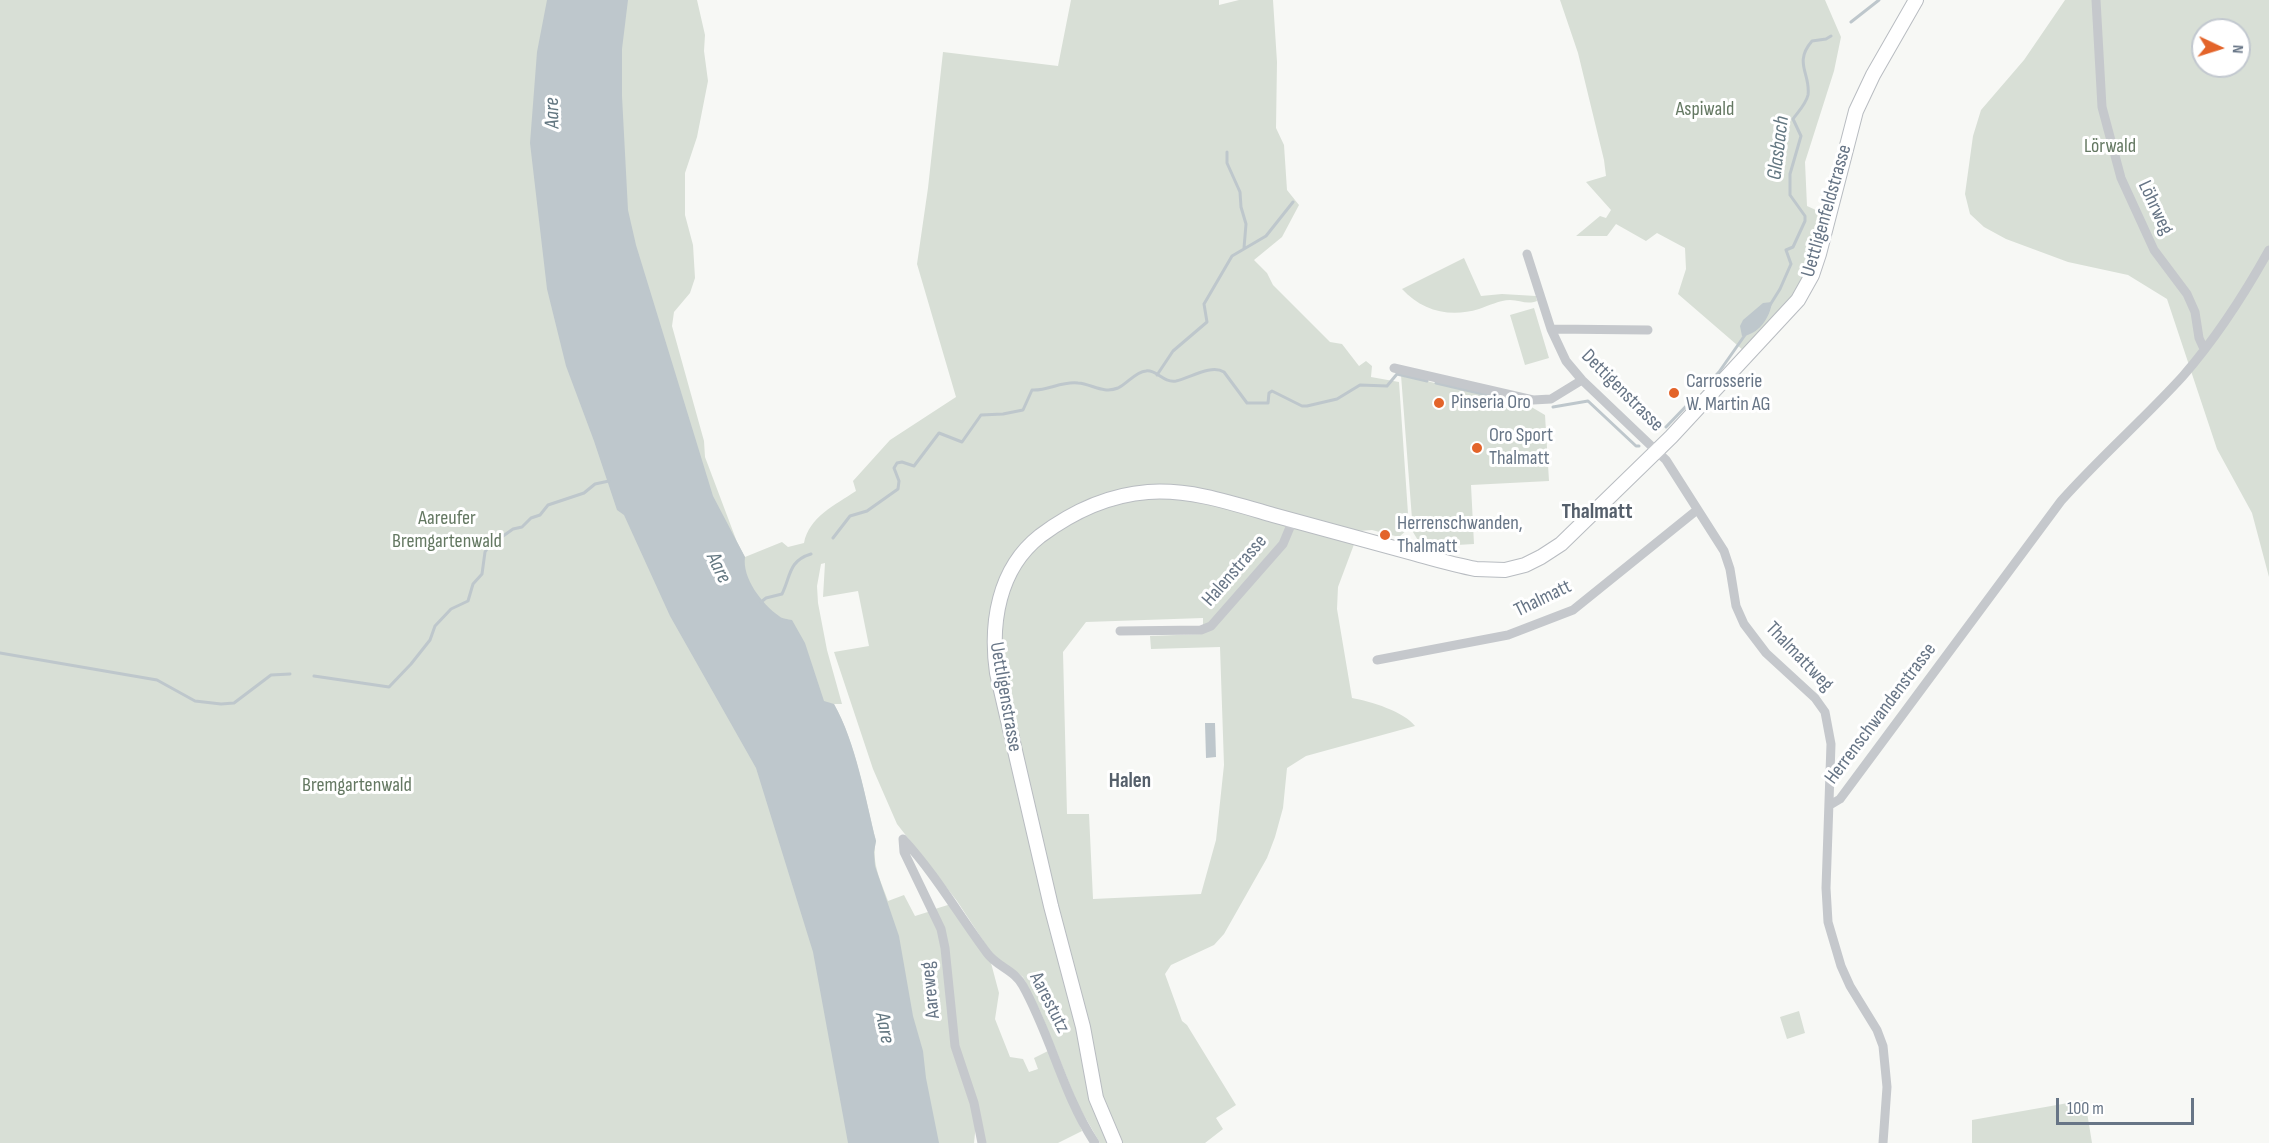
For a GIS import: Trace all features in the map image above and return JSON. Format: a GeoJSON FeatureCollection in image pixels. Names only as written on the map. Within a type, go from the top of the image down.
{"type":"FeatureCollection","features":[{"type":"Feature","properties":{"kind":"main road","name":"Uettligenfeldstrasse"},"geometry":{"type":"LineString","coordinates":[[1656,452],[1783,319],[1803,292],[1819,254],[1856,111],[1873,75],[1916,0]]}},
{"type":"Feature","properties":{"kind":"main road","name":"Uettligenstrasse"},"geometry":{"type":"LineString","coordinates":[[1115,1143],[1094,1090],[1083,1027],[1051,906],[997,673],[994,630],[999,602],[1010,574],[1021,556],[1056,524],[1078,512],[1122,495],[1149,492],[1200,495],[1466,567],[1495,570],[1516,568],[1542,558],[1561,544],[1656,452]]}},
{"type":"Feature","properties":{"kind":"street","name":"Löhrweg"},"geometry":{"type":"LineString","coordinates":[[2097,0],[2102,107],[2118,168],[2154,250],[2187,294],[2195,312],[2199,338],[2204,349]]}},
{"type":"Feature","properties":{"kind":"street","name":"Herrenschwandenstrasse"},"geometry":{"type":"LineString","coordinates":[[1883,1143],[1887,1087],[1883,1046],[1877,1030],[1850,986],[1841,966],[1828,922],[1826,888],[1830,805],[1840,800],[2061,501],[2185,374],[2226,321],[2269,250]]}},
{"type":"Feature","properties":{"kind":"street","name":"Dettigenstrasse"},"geometry":{"type":"LineString","coordinates":[[1527,254],[1551,329],[1566,361],[1582,380],[1656,452]]}},
{"type":"Feature","properties":{"kind":"street"},"geometry":{"type":"LineString","coordinates":[[1551,329],[1648,330]]}},
{"type":"Feature","properties":{"kind":"street"},"geometry":{"type":"LineString","coordinates":[[1394,368],[1540,401],[1555,397],[1582,380]]}},
{"type":"Feature","properties":{"kind":"street","name":"Thalmattweg"},"geometry":{"type":"LineString","coordinates":[[1656,452],[1666,460],[1717,538],[1728,560],[1736,606],[1744,624],[1766,653],[1815,698],[1825,712],[1830,735],[1830,805]]}},
{"type":"Feature","properties":{"kind":"street","name":"Thalmatt"},"geometry":{"type":"LineString","coordinates":[[1377,660],[1508,635],[1573,610],[1697,510]]}},
{"type":"Feature","properties":{"kind":"street","name":"Halenstrasse"},"geometry":{"type":"LineString","coordinates":[[1120,631],[1201,630],[1210,626],[1286,539],[1293,520]]}},
{"type":"Feature","properties":{"kind":"street","name":"Aareweg"},"geometry":{"type":"LineString","coordinates":[[903,839],[904,852],[941,929],[957,1054],[974,1102],[982,1143]]}},
{"type":"Feature","properties":{"kind":"street","name":"Aarestutz"},"geometry":{"type":"LineString","coordinates":[[903,839],[941,885],[987,954],[1022,982],[1038,1014],[1073,1103],[1095,1143]]}},
{"type":"Feature","properties":{"kind":"green space"},"geometry":{"type":"Polygon","coordinates":[[[0,0],[697,0],[705,35],[704,51],[708,81],[697,137],[685,173],[685,215],[693,245],[695,278],[690,293],[674,312],[672,326],[704,441],[705,457],[737,542],[745,557],[782,542],[788,547],[804,543],[811,526],[824,512],[856,491],[853,481],[890,440],[956,397],[917,264],[943,52],[1058,66],[1071,0],[1219,0],[1219,5],[1239,0],[1273,0],[1277,62],[1276,128],[1284,145],[1287,190],[1299,205],[1282,237],[1254,260],[1267,273],[1273,285],[1330,342],[1342,344],[1359,366],[1366,361],[1372,366],[1371,377],[1399,382],[1409,528],[1399,537],[1372,530],[1359,531],[1338,587],[1337,609],[1352,698],[1377,704],[1395,712],[1415,726],[1306,756],[1287,768],[1283,808],[1275,837],[1267,858],[1224,934],[1214,945],[1171,965],[1165,974],[1182,1021],[1187,1025],[1236,1105],[1216,1118],[1223,1129],[1205,1143],[1100,1143],[1078,1105],[1041,1013],[1023,977],[992,954],[957,901],[897,824],[873,769],[834,652],[869,646],[858,591],[823,597],[825,563],[821,564],[817,586],[818,603],[827,650],[842,704],[834,704],[848,736],[859,771],[876,841],[876,864],[888,901],[904,895],[915,916],[931,911],[939,930],[948,1002],[976,1124],[974,1143],[0,1143],[0,0]],[[1203,618],[1086,622],[1063,652],[1067,814],[1089,814],[1093,899],[1201,894],[1216,840],[1224,765],[1220,647],[1151,649],[1150,636],[1203,634],[1203,618]]]}},
{"type":"Feature","properties":{"kind":"green space","name":"Aspiwald"},"geometry":{"type":"Polygon","coordinates":[[[1560,0],[1825,0],[1841,37],[1834,71],[1805,162],[1807,206],[1818,211],[1820,220],[1818,242],[1811,266],[1801,287],[1783,310],[1744,351],[1678,294],[1686,269],[1685,248],[1657,233],[1646,241],[1616,224],[1607,236],[1576,236],[1600,216],[1606,218],[1611,210],[1586,182],[1606,176],[1604,160],[1578,53],[1560,0]]]}},
{"type":"Feature","properties":{"kind":"green space","name":"Lörwald"},"geometry":{"type":"Polygon","coordinates":[[[2065,0],[2269,0],[2269,577],[2252,513],[2217,449],[2167,299],[2128,275],[2068,262],[2006,239],[1984,227],[1970,214],[1965,194],[1973,136],[1981,110],[2024,60],[2065,0]]]}},
{"type":"Feature","properties":{"kind":"green space"},"geometry":{"type":"Polygon","coordinates":[[[1464,258],[1481,296],[1502,294],[1536,296],[1537,301],[1530,303],[1506,300],[1458,313],[1437,311],[1418,303],[1402,289],[1464,258]]]}},
{"type":"Feature","properties":{"kind":"green space"},"geometry":{"type":"Polygon","coordinates":[[[1534,308],[1549,358],[1525,365],[1510,315],[1534,308]]]}},
{"type":"Feature","properties":{"kind":"green space","name":"Oro Sport Thalmatt"},"geometry":{"type":"Polygon","coordinates":[[[1401,375],[1528,405],[1545,415],[1549,481],[1471,485],[1474,544],[1422,547],[1413,532],[1401,375]]]}},
{"type":"Feature","properties":{"kind":"green space"},"geometry":{"type":"Polygon","coordinates":[[[951,904],[991,963],[999,993],[995,1019],[1010,1057],[1023,1059],[1029,1072],[1038,1069],[1034,1058],[1050,1050],[1082,1131],[1058,1143],[985,1143],[960,1061],[935,909],[951,904]]]}},
{"type":"Feature","properties":{"kind":"green space"},"geometry":{"type":"Polygon","coordinates":[[[1799,1011],[1805,1033],[1787,1039],[1780,1017],[1799,1011]]]}},
{"type":"Feature","properties":{"kind":"green space"},"geometry":{"type":"Polygon","coordinates":[[[2085,1100],[2092,1143],[1972,1143],[1972,1120],[2085,1100]]]}},
{"type":"Feature","properties":{"kind":"water","name":"Aare"},"geometry":{"type":"Polygon","coordinates":[[[547,0],[628,0],[622,49],[622,96],[628,210],[636,245],[713,496],[745,557],[750,582],[760,598],[773,611],[782,618],[792,620],[805,643],[824,701],[834,704],[848,736],[876,841],[875,866],[899,936],[939,1143],[848,1143],[813,952],[756,768],[670,616],[624,515],[617,510],[566,366],[547,289],[530,143],[537,52],[547,0]]]}},
{"type":"Feature","properties":{"kind":"water"},"geometry":{"type":"Polygon","coordinates":[[[1772,302],[1769,314],[1762,325],[1753,333],[1742,336],[1740,326],[1743,320],[1763,303],[1772,302]]]}},
{"type":"Feature","properties":{"kind":"water"},"geometry":{"type":"Polygon","coordinates":[[[1205,723],[1215,723],[1216,757],[1206,758],[1205,723]]]}},
{"type":"Feature","properties":{"kind":"waterway"},"geometry":{"type":"LineString","coordinates":[[1851,22],[1879,0]]}},
{"type":"Feature","properties":{"kind":"waterway","name":"Glasbach"},"geometry":{"type":"LineString","coordinates":[[1770,305],[1791,264],[1786,250],[1793,247],[1805,221],[1805,216],[1790,195],[1790,174],[1801,136],[1793,119],[1804,105],[1808,95],[1804,56],[1812,41],[1831,36]]}},
{"type":"Feature","properties":{"kind":"waterway"},"geometry":{"type":"LineString","coordinates":[[1227,152],[1227,163],[1240,192],[1246,224],[1244,248]]}},
{"type":"Feature","properties":{"kind":"waterway"},"geometry":{"type":"LineString","coordinates":[[1157,375],[1173,351],[1207,322],[1204,304],[1232,256],[1266,236],[1293,202]]}},
{"type":"Feature","properties":{"kind":"waterway","name":"Glasbach"},"geometry":{"type":"LineString","coordinates":[[1705,387],[1719,372],[1745,335]]}},
{"type":"Feature","properties":{"kind":"waterway","name":"Glasbach"},"geometry":{"type":"LineString","coordinates":[[833,538],[850,516],[867,511],[898,489],[899,481],[894,468],[897,463],[902,462],[914,466],[939,433],[962,442],[981,415],[1023,410],[1032,390],[1072,383],[1113,390],[1146,371],[1153,372],[1167,380],[1176,381],[1200,372],[1219,370],[1224,372],[1247,403],[1268,403],[1269,393],[1272,391],[1302,406],[1307,406],[1337,399],[1360,385],[1387,386],[1397,374],[1427,381]]}},
{"type":"Feature","properties":{"kind":"waterway","name":"Glasbach"},"geometry":{"type":"LineString","coordinates":[[1436,383],[1530,405]]}},
{"type":"Feature","properties":{"kind":"waterway","name":"Glasbach"},"geometry":{"type":"LineString","coordinates":[[1666,427],[1692,400]]}},
{"type":"Feature","properties":{"kind":"waterway","name":"Glasbach"},"geometry":{"type":"LineString","coordinates":[[1553,407],[1588,401],[1636,446],[1639,446]]}},
{"type":"Feature","properties":{"kind":"waterway"},"geometry":{"type":"LineString","coordinates":[[314,676],[389,687],[430,640],[435,626],[451,609],[468,601],[473,584],[482,574],[485,552],[489,546],[513,529],[522,527],[531,518],[540,515],[548,505],[584,493],[595,484],[609,481]]}},
{"type":"Feature","properties":{"kind":"waterway","name":"Glasbach"},"geometry":{"type":"LineString","coordinates":[[761,602],[766,598],[782,594],[794,565],[811,554]]}},
{"type":"Feature","properties":{"kind":"waterway"},"geometry":{"type":"LineString","coordinates":[[0,653],[157,680],[195,701],[221,704],[234,703],[271,675],[290,674]]}},
{"type":"Feature","properties":{"kind":"place","name":"Carrosserie W. Martin AG"},"geometry":{"type":"Point","coordinates":[1674,393]}},
{"type":"Feature","properties":{"kind":"place","name":"Pinseria Oro"},"geometry":{"type":"Point","coordinates":[1439,403]}},
{"type":"Feature","properties":{"kind":"place","name":"Oro Sport Thalmatt"},"geometry":{"type":"Point","coordinates":[1477,448]}},
{"type":"Feature","properties":{"kind":"place","name":"Herrenschwanden, Thalmatt"},"geometry":{"type":"Point","coordinates":[1385,535]}},
{"type":"Feature","properties":{"kind":"district","name":"Thalmatt"},"geometry":{"type":"Point","coordinates":[1597,512]}},
{"type":"Feature","properties":{"kind":"district","name":"Halen"},"geometry":{"type":"Point","coordinates":[1130,782]}},
{"type":"Feature","properties":{"kind":"park label","name":"Aareufer Bremgartenwald"},"geometry":{"type":"Point","coordinates":[447,530]}},
{"type":"Feature","properties":{"kind":"park label","name":"Bremgartenwald"},"geometry":{"type":"Point","coordinates":[357,786]}}]}
